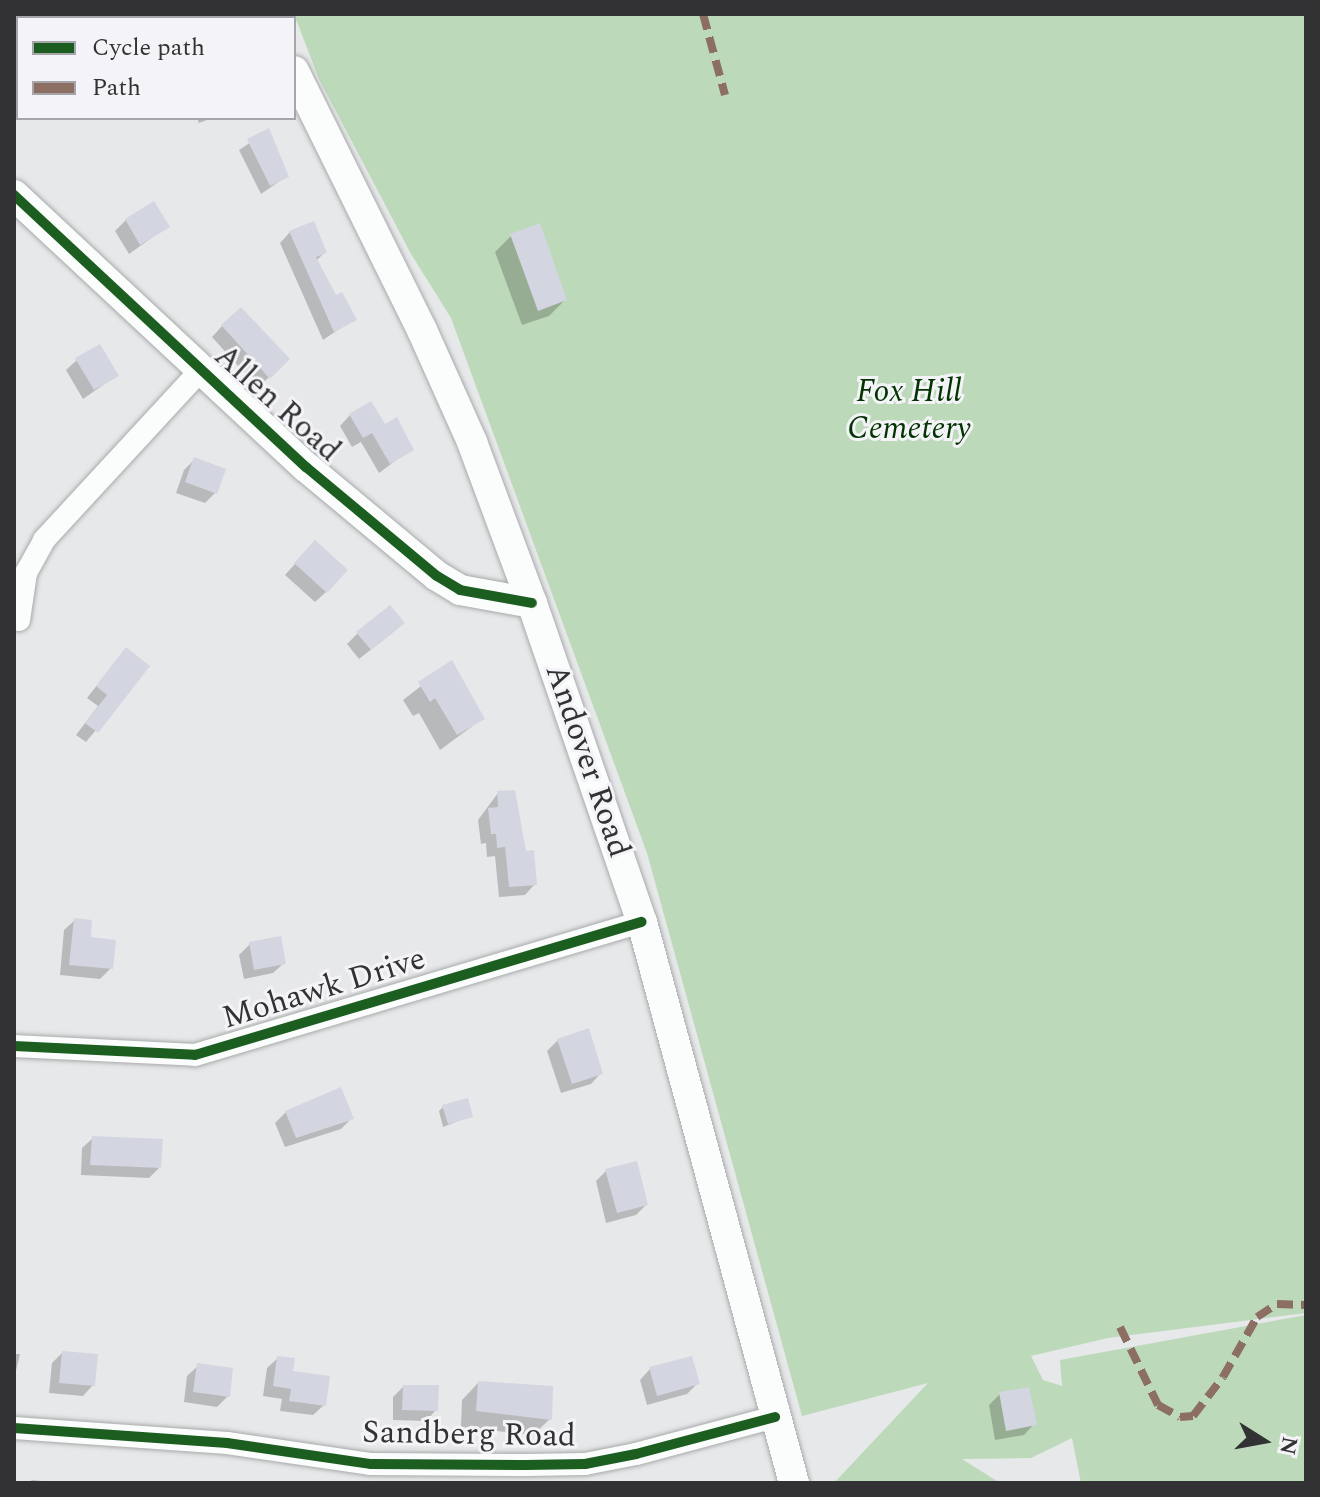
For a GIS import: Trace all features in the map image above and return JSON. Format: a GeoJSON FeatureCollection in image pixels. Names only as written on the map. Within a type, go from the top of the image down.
{"type":"FeatureCollection","features":[{"type":"Feature","properties":{"kind":"main road","name":"Andover Road"},"geometry":{"type":"LineString","coordinates":[[296,75],[427,342],[472,442],[532,603],[642,922],[794,1483]]}},
{"type":"Feature","properties":{"kind":"main road","name":"Allen Road"},"geometry":{"type":"LineString","coordinates":[[14,195],[201,370],[437,576],[460,590],[532,603]]}},
{"type":"Feature","properties":{"kind":"street"},"geometry":{"type":"LineString","coordinates":[[19,620],[26,573],[44,540],[201,370]]}},
{"type":"Feature","properties":{"kind":"street","name":"Mohawk Drive"},"geometry":{"type":"LineString","coordinates":[[14,1046],[195,1055],[642,922]]}},
{"type":"Feature","properties":{"kind":"street","name":"Sandberg Road"},"geometry":{"type":"LineString","coordinates":[[14,1428],[227,1443],[371,1464],[476,1474],[585,1464],[775,1417]]}},
{"type":"Feature","properties":{"kind":"green space","name":"Fox Hill Cemetery"},"geometry":{"type":"Polygon","coordinates":[[[1306,14],[1306,1313],[1108,1338],[1031,1356],[1043,1380],[1062,1386],[1060,1360],[1306,1315],[1306,1483],[1081,1483],[1072,1438],[1031,1458],[962,1459],[1000,1483],[834,1483],[928,1383],[802,1416],[647,853],[451,318],[411,254],[319,79],[295,16],[1306,14]]]}},
{"type":"Feature","properties":{"kind":"building"},"geometry":{"type":"Polygon","coordinates":[[[269,128],[289,177],[270,186],[247,139],[269,128]]]}},
{"type":"Feature","properties":{"kind":"building"},"geometry":{"type":"Polygon","coordinates":[[[154,201],[170,227],[140,245],[125,219],[154,201]]]}},
{"type":"Feature","properties":{"kind":"building"},"geometry":{"type":"Polygon","coordinates":[[[314,221],[327,253],[316,257],[336,295],[342,292],[357,320],[334,332],[289,231],[314,221]]]}},
{"type":"Feature","properties":{"kind":"building"},"geometry":{"type":"Polygon","coordinates":[[[540,223],[567,300],[538,311],[510,234],[540,223]]]}},
{"type":"Feature","properties":{"kind":"building"},"geometry":{"type":"Polygon","coordinates":[[[241,307],[290,359],[270,379],[221,325],[241,307]]]}},
{"type":"Feature","properties":{"kind":"building"},"geometry":{"type":"Polygon","coordinates":[[[100,344],[119,376],[94,390],[75,358],[100,344]]]}},
{"type":"Feature","properties":{"kind":"building"},"geometry":{"type":"Polygon","coordinates":[[[371,401],[385,424],[397,417],[414,450],[390,464],[372,433],[363,438],[349,414],[371,401]]]}},
{"type":"Feature","properties":{"kind":"building"},"geometry":{"type":"Polygon","coordinates":[[[194,457],[226,469],[217,494],[185,482],[194,457]]]}},
{"type":"Feature","properties":{"kind":"building"},"geometry":{"type":"Polygon","coordinates":[[[315,540],[348,570],[327,593],[294,563],[315,540]]]}},
{"type":"Feature","properties":{"kind":"building"},"geometry":{"type":"Polygon","coordinates":[[[390,605],[405,623],[371,650],[356,632],[390,605]]]}},
{"type":"Feature","properties":{"kind":"building"},"geometry":{"type":"Polygon","coordinates":[[[126,647],[150,666],[98,733],[85,723],[107,695],[96,686],[126,647]]]}},
{"type":"Feature","properties":{"kind":"building"},"geometry":{"type":"Polygon","coordinates":[[[452,660],[485,719],[457,735],[435,698],[430,702],[418,682],[452,660]]]}},
{"type":"Feature","properties":{"kind":"building"},"geometry":{"type":"Polygon","coordinates":[[[515,790],[526,851],[534,850],[537,885],[509,887],[505,847],[497,848],[496,834],[491,834],[488,808],[498,807],[497,791],[515,790]]]}},
{"type":"Feature","properties":{"kind":"building"},"geometry":{"type":"Polygon","coordinates":[[[74,918],[92,920],[91,937],[116,940],[113,969],[69,965],[74,918]]]}},
{"type":"Feature","properties":{"kind":"building"},"geometry":{"type":"Polygon","coordinates":[[[281,936],[286,964],[254,970],[249,942],[281,936]]]}},
{"type":"Feature","properties":{"kind":"building"},"geometry":{"type":"Polygon","coordinates":[[[589,1028],[603,1074],[572,1084],[557,1039],[589,1028]]]}},
{"type":"Feature","properties":{"kind":"building"},"geometry":{"type":"Polygon","coordinates":[[[341,1087],[354,1119],[296,1138],[285,1111],[341,1087]]]}},
{"type":"Feature","properties":{"kind":"building"},"geometry":{"type":"Polygon","coordinates":[[[468,1098],[473,1117],[448,1124],[442,1105],[468,1098]]]}},
{"type":"Feature","properties":{"kind":"building"},"geometry":{"type":"Polygon","coordinates":[[[92,1136],[163,1139],[161,1168],[90,1165],[92,1136]]]}},
{"type":"Feature","properties":{"kind":"building"},"geometry":{"type":"Polygon","coordinates":[[[637,1161],[648,1205],[617,1213],[605,1169],[637,1161]]]}},
{"type":"Feature","properties":{"kind":"building"},"geometry":{"type":"Polygon","coordinates":[[[62,1351],[98,1354],[95,1386],[59,1383],[62,1351]]]}},
{"type":"Feature","properties":{"kind":"building"},"geometry":{"type":"Polygon","coordinates":[[[277,1356],[295,1358],[293,1371],[330,1376],[326,1406],[289,1401],[291,1389],[273,1386],[277,1356]]]}},
{"type":"Feature","properties":{"kind":"building"},"geometry":{"type":"Polygon","coordinates":[[[692,1356],[700,1384],[657,1396],[649,1367],[692,1356]]]}},
{"type":"Feature","properties":{"kind":"building"},"geometry":{"type":"Polygon","coordinates":[[[197,1363],[233,1368],[230,1397],[193,1392],[197,1363]]]}},
{"type":"Feature","properties":{"kind":"building"},"geometry":{"type":"Polygon","coordinates":[[[478,1381],[553,1386],[552,1420],[476,1411],[478,1381]]]}},
{"type":"Feature","properties":{"kind":"building"},"geometry":{"type":"Polygon","coordinates":[[[403,1385],[439,1385],[438,1411],[402,1410],[403,1385]]]}},
{"type":"Feature","properties":{"kind":"building"},"geometry":{"type":"Polygon","coordinates":[[[1029,1387],[1037,1425],[1006,1431],[999,1392],[1029,1387]]]}},
{"type":"Feature","properties":{"kind":"marked path"},"geometry":{"type":"LineString","coordinates":[[703,14],[725,95]]}},
{"type":"Feature","properties":{"kind":"marked path"},"geometry":{"type":"LineString","coordinates":[[1120,1327],[1158,1405],[1180,1417],[1193,1416],[1223,1377],[1257,1317],[1277,1304],[1306,1305]]}},
{"type":"Feature","properties":{"kind":"cycle path"},"geometry":{"type":"LineString","coordinates":[[14,195],[306,467],[437,576],[460,590],[532,603]]}},
{"type":"Feature","properties":{"kind":"cycle path"},"geometry":{"type":"LineString","coordinates":[[14,1046],[195,1055],[642,922]]}},
{"type":"Feature","properties":{"kind":"cycle path"},"geometry":{"type":"LineString","coordinates":[[14,1428],[227,1443],[371,1464],[526,1465],[585,1464],[636,1454],[775,1417]]}}]}
